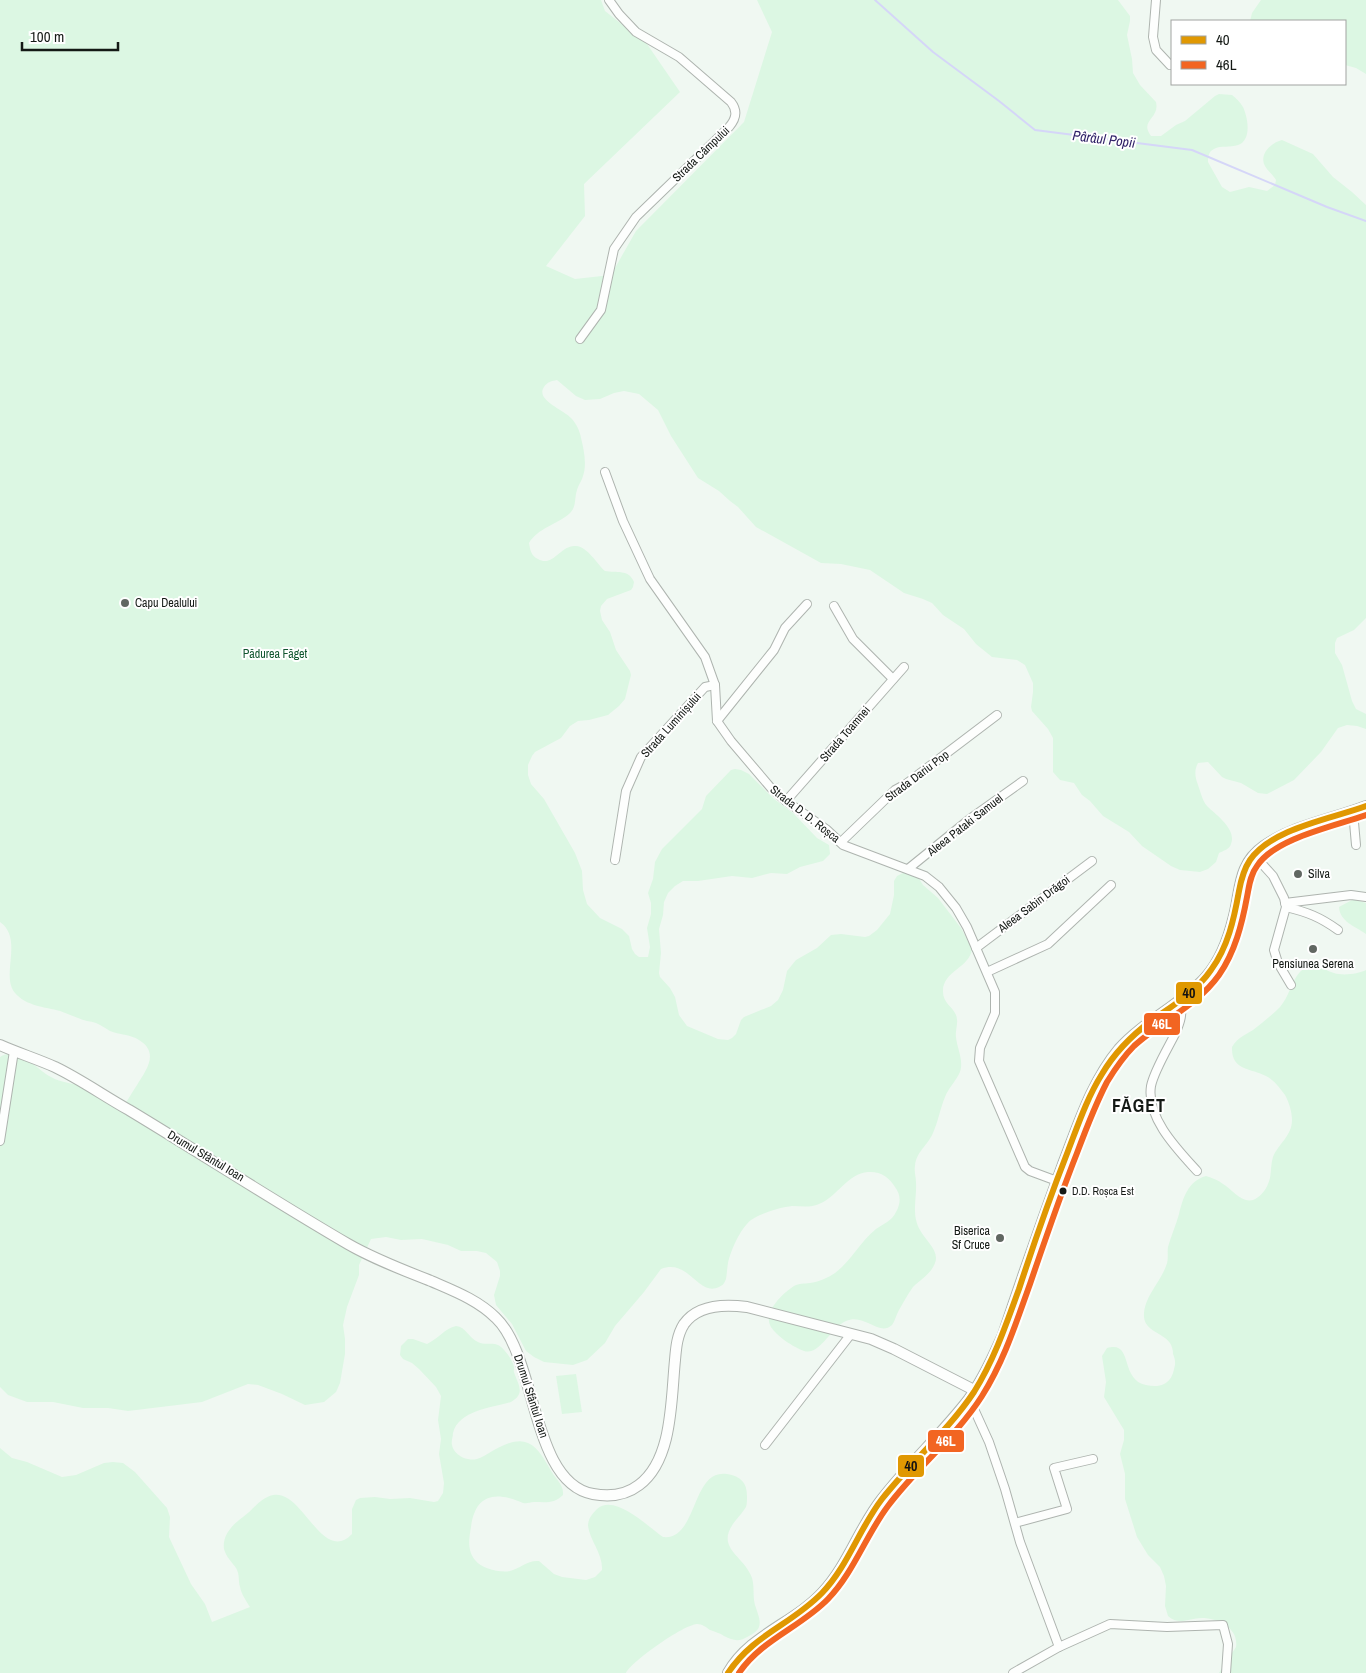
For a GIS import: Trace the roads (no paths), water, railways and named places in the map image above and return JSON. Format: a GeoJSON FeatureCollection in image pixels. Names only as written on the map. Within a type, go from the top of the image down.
{"type":"FeatureCollection","features":[{"type":"Feature","properties":{"kind":"main road"},"geometry":{"type":"LineString","coordinates":[[728,1673],[733,1664],[746,1650],[821,1594],[832,1581],[866,1522],[882,1499],[938,1436],[972,1394],[993,1358],[1057,1181],[1091,1095],[1108,1063],[1126,1042],[1206,978],[1215,965],[1228,938],[1243,870],[1254,855],[1263,846],[1284,835],[1366,806]]}},
{"type":"Feature","properties":{"kind":"main road","name":"Drumul Sfântul Ioan"},"geometry":{"type":"LineString","coordinates":[[0,1045],[56,1068],[203,1154],[349,1244],[376,1258],[463,1296],[488,1311],[502,1324],[513,1343],[553,1460],[566,1478],[586,1492],[605,1495],[627,1492],[643,1482],[654,1468],[667,1435],[676,1349],[680,1333],[686,1322],[698,1312],[714,1306],[735,1305],[871,1339],[894,1349],[972,1394]]}},
{"type":"Feature","properties":{"kind":"street","name":"Strada Câmpului"},"geometry":{"type":"LineString","coordinates":[[580,339],[601,310],[614,249],[636,217],[729,127],[736,114],[736,109],[731,102],[679,57],[636,32],[609,0]]}},
{"type":"Feature","properties":{"kind":"street"},"geometry":{"type":"LineString","coordinates":[[1156,0],[1153,37],[1156,50],[1170,66]]}},
{"type":"Feature","properties":{"kind":"street","name":"Strada D. D. Roșca"},"geometry":{"type":"LineString","coordinates":[[605,472],[623,521],[650,578],[705,657],[714,685],[717,721],[722,731],[770,788],[826,829],[843,845],[925,876],[940,887],[956,908],[967,927],[995,992],[995,1012],[980,1048],[979,1061],[1025,1167],[1030,1171],[1057,1181]]}},
{"type":"Feature","properties":{"kind":"street"},"geometry":{"type":"LineString","coordinates":[[717,721],[774,650],[786,628],[806,604]]}},
{"type":"Feature","properties":{"kind":"street"},"geometry":{"type":"LineString","coordinates":[[834,606],[854,639],[893,679]]}},
{"type":"Feature","properties":{"kind":"street","name":"Strada Toamnei"},"geometry":{"type":"LineString","coordinates":[[786,801],[904,667]]}},
{"type":"Feature","properties":{"kind":"street","name":"Strada Luminișului"},"geometry":{"type":"LineString","coordinates":[[615,860],[626,791],[641,757],[705,688],[714,685]]}},
{"type":"Feature","properties":{"kind":"street","name":"Strada Dariu Pop"},"geometry":{"type":"LineString","coordinates":[[841,842],[895,790],[906,784],[997,715]]}},
{"type":"Feature","properties":{"kind":"street","name":"Aleea Pataki Samuel"},"geometry":{"type":"LineString","coordinates":[[908,869],[971,818],[1023,781]]}},
{"type":"Feature","properties":{"kind":"street"},"geometry":{"type":"LineString","coordinates":[[1353,811],[1356,845]]}},
{"type":"Feature","properties":{"kind":"street"},"geometry":{"type":"LineString","coordinates":[[1254,855],[1273,876],[1285,905],[1274,950],[1278,963],[1291,985]]}},
{"type":"Feature","properties":{"kind":"street","name":"Aleea Sabin Drăgoi"},"geometry":{"type":"LineString","coordinates":[[976,948],[1092,861]]}},
{"type":"Feature","properties":{"kind":"street"},"geometry":{"type":"LineString","coordinates":[[987,972],[1048,944],[1111,885]]}},
{"type":"Feature","properties":{"kind":"street"},"geometry":{"type":"LineString","coordinates":[[1285,905],[1351,895],[1366,897]]}},
{"type":"Feature","properties":{"kind":"street"},"geometry":{"type":"LineString","coordinates":[[1285,905],[1320,917],[1338,930]]}},
{"type":"Feature","properties":{"kind":"street"},"geometry":{"type":"LineString","coordinates":[[1179,1001],[1182,1008],[1179,1025],[1154,1080],[1151,1095],[1153,1109],[1169,1140],[1197,1171]]}},
{"type":"Feature","properties":{"kind":"street"},"geometry":{"type":"LineString","coordinates":[[0,1141],[14,1051]]}},
{"type":"Feature","properties":{"kind":"street"},"geometry":{"type":"LineString","coordinates":[[765,1444],[851,1334]]}},
{"type":"Feature","properties":{"kind":"street"},"geometry":{"type":"LineString","coordinates":[[972,1394],[1020,1542],[1059,1647]]}},
{"type":"Feature","properties":{"kind":"street"},"geometry":{"type":"LineString","coordinates":[[1015,1523],[1066,1509],[1054,1468],[1093,1459]]}},
{"type":"Feature","properties":{"kind":"street"},"geometry":{"type":"LineString","coordinates":[[1017,1672],[1059,1647],[1110,1624],[1223,1625],[1228,1644],[1226,1673]]}},
{"type":"Feature","properties":{"kind":"waterway","name":"Pârâul Popii"},"geometry":{"type":"LineString","coordinates":[[875,0],[933,52],[1035,130],[1192,150],[1327,207],[1366,221]]}},
{"type":"Feature","properties":{"kind":"place","name":"Capu Dealului"},"geometry":{"type":"Point","coordinates":[125,603]}},
{"type":"Feature","properties":{"kind":"place","name":"Silva"},"geometry":{"type":"Point","coordinates":[1298,874]}},
{"type":"Feature","properties":{"kind":"place","name":"Pensiunea Serena"},"geometry":{"type":"Point","coordinates":[1313,949]}},
{"type":"Feature","properties":{"kind":"place","name":"D.D. Roșca Est"},"geometry":{"type":"Point","coordinates":[1063,1191]}},
{"type":"Feature","properties":{"kind":"place","name":"Biserica Sf Cruce"},"geometry":{"type":"Point","coordinates":[1000,1238]}},
{"type":"Feature","properties":{"kind":"district","name":"FĂGET"},"geometry":{"type":"Point","coordinates":[1139,1106]}},
{"type":"Feature","properties":{"kind":"park label","name":"Pădurea Făget"},"geometry":{"type":"Point","coordinates":[275,654]}}]}
